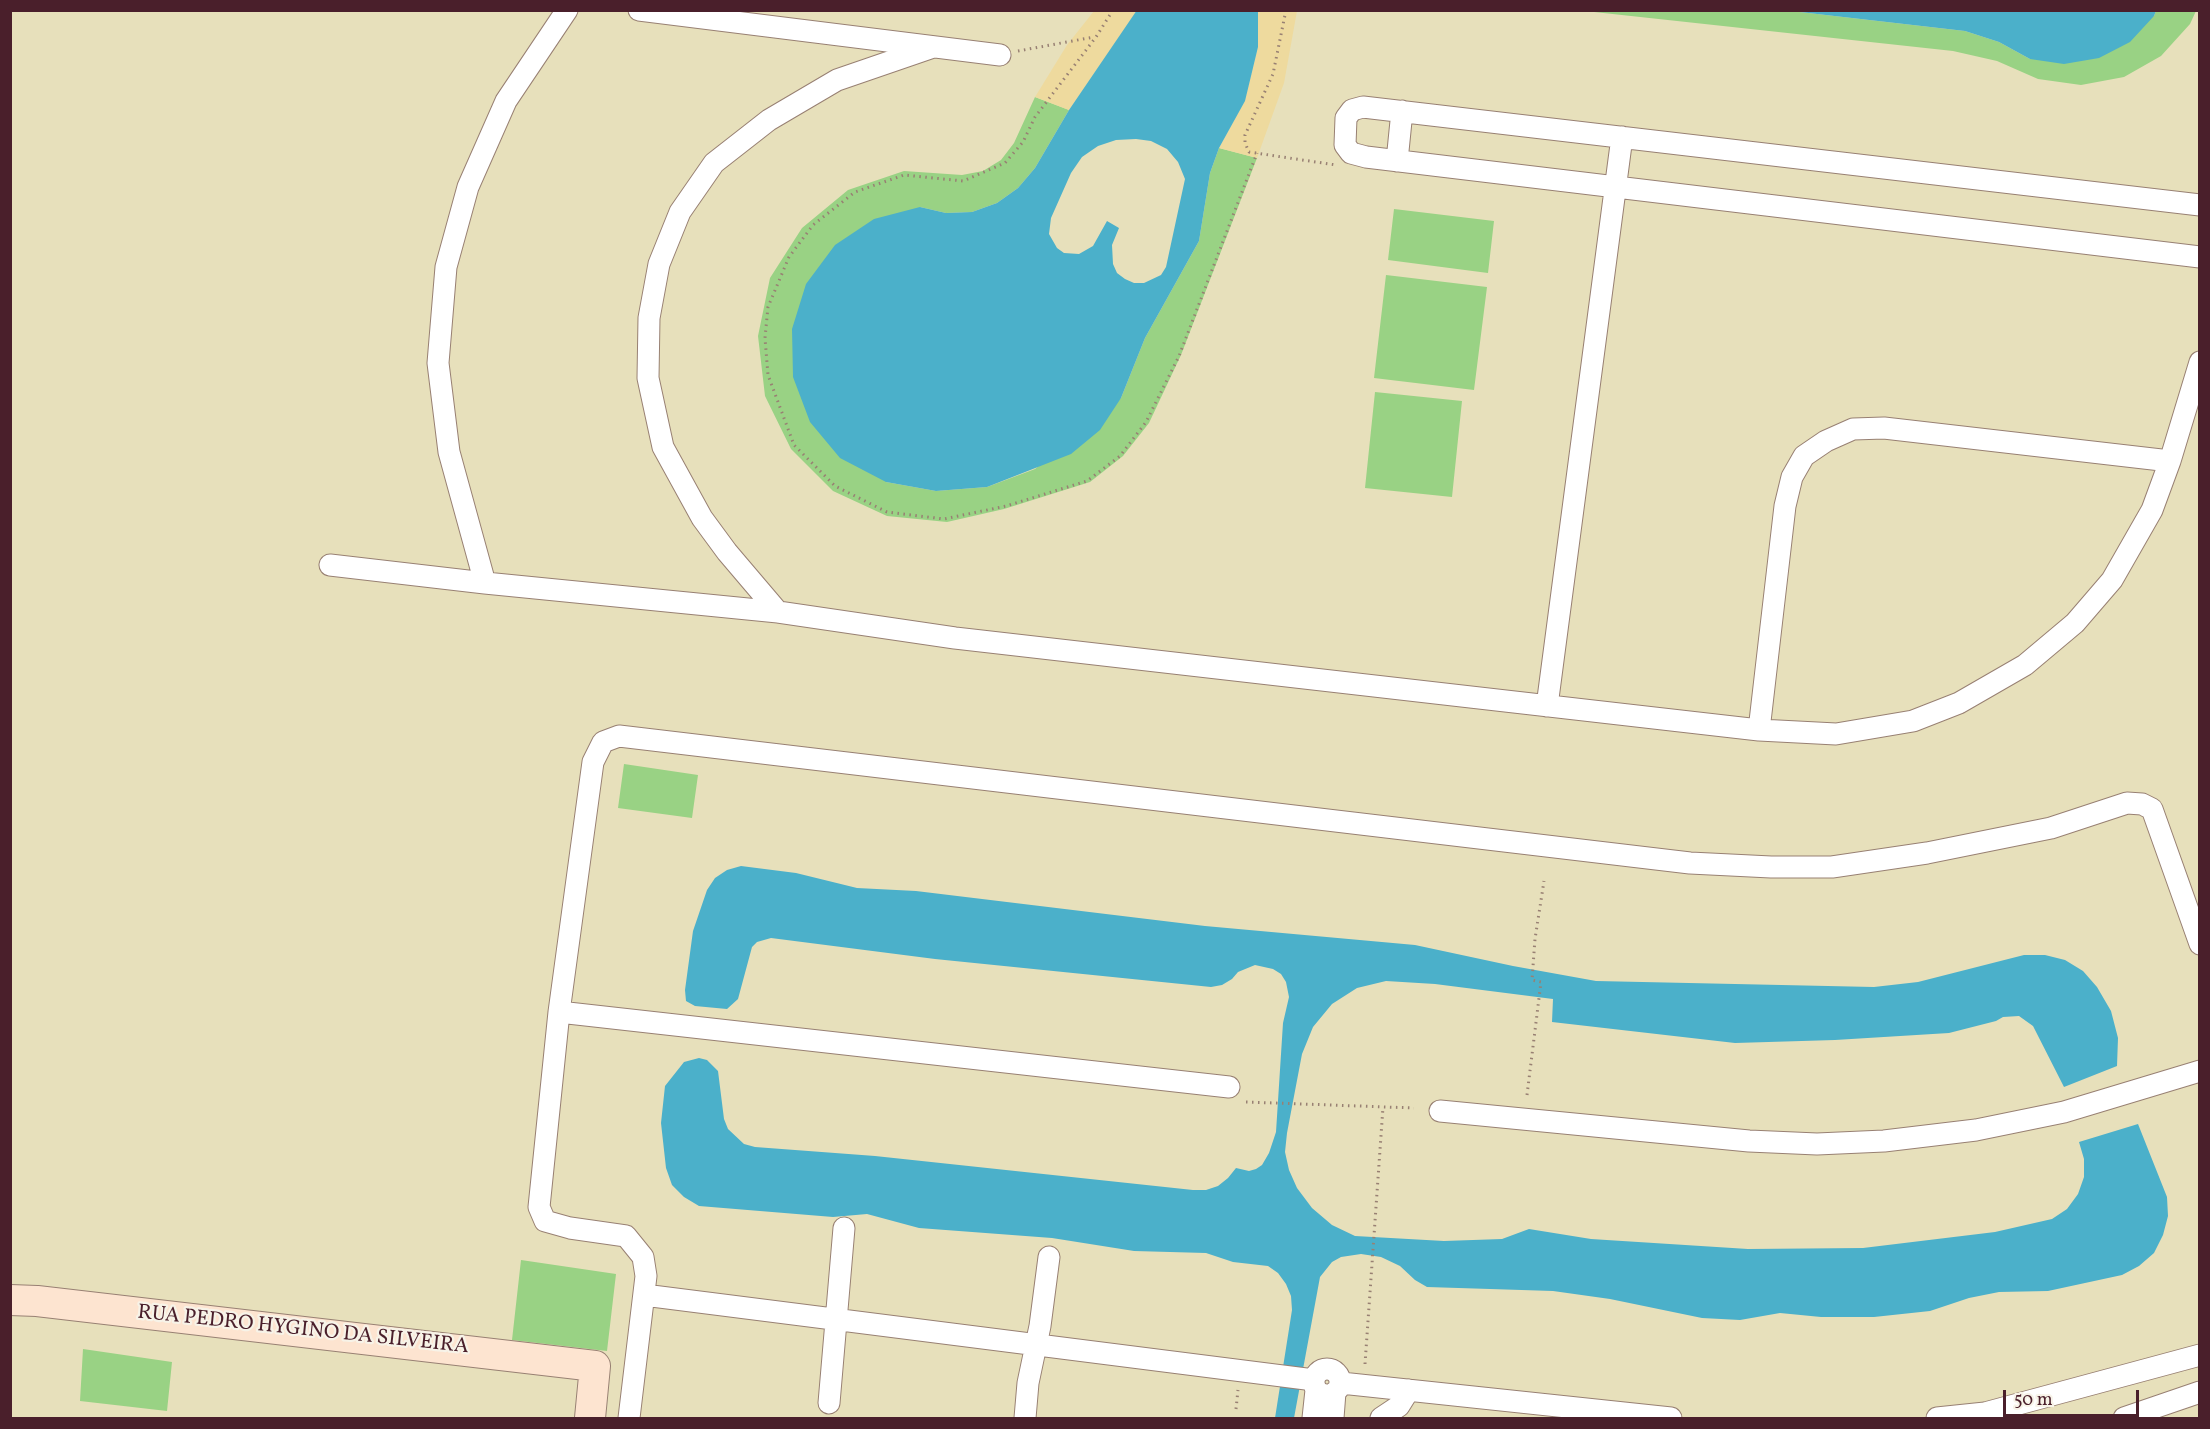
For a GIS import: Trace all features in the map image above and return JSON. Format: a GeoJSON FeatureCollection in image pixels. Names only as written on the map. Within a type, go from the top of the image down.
{"type":"FeatureCollection","features":[{"type":"Feature","properties":{"kind":"street"},"geometry":{"type":"LineString","coordinates":[[485,583],[449,452],[438,363],[446,267],[468,187],[506,101],[567,10]]}},
{"type":"Feature","properties":{"kind":"street"},"geometry":{"type":"LineString","coordinates":[[639,10],[1000,55]]}},
{"type":"Feature","properties":{"kind":"street"},"geometry":{"type":"LineString","coordinates":[[778,612],[727,552],[702,518],[663,447],[648,378],[649,318],[659,264],[680,212],[714,163],[769,120],[837,80],[933,47]]}},
{"type":"Feature","properties":{"kind":"street"},"geometry":{"type":"LineString","coordinates":[[2199,204],[1364,107],[1352,110],[1346,117],[1345,145],[1351,153],[1358,155],[2199,257]]}},
{"type":"Feature","properties":{"kind":"street"},"geometry":{"type":"LineString","coordinates":[[1397,161],[1402,111]]}},
{"type":"Feature","properties":{"kind":"street"},"geometry":{"type":"LineString","coordinates":[[1548,706],[1622,138]]}},
{"type":"Feature","properties":{"kind":"street"},"geometry":{"type":"LineString","coordinates":[[330,565],[778,612],[955,638],[1759,730],[1836,734],[1913,721],[1959,703],[2025,664],[2075,623],[2112,580],[2152,510],[2170,461],[2199,362]]}},
{"type":"Feature","properties":{"kind":"street"},"geometry":{"type":"LineString","coordinates":[[1759,730],[1785,506],[1792,477],[1804,456],[1826,441],[1853,429],[1884,428],[2170,461]]}},
{"type":"Feature","properties":{"kind":"street"},"geometry":{"type":"LineString","coordinates":[[628,1419],[646,1276],[644,1257],[626,1236],[570,1228],[545,1221],[539,1207],[559,1012],[593,762],[603,742],[619,736],[1690,863],[1771,867],[1832,867],[1927,853],[2051,828],[2127,803],[2142,804],[2152,809],[2199,944]]}},
{"type":"Feature","properties":{"kind":"street"},"geometry":{"type":"LineString","coordinates":[[559,1012],[1229,1087]]}},
{"type":"Feature","properties":{"kind":"street"},"geometry":{"type":"LineString","coordinates":[[1440,1111],[1749,1141],[1817,1144],[1884,1141],[1976,1130],[2064,1112],[2199,1071]]}},
{"type":"Feature","properties":{"kind":"street"},"geometry":{"type":"LineString","coordinates":[[829,1403],[838,1320],[844,1228]]}},
{"type":"Feature","properties":{"kind":"street"},"geometry":{"type":"LineString","coordinates":[[1025,1419],[1028,1383],[1037,1345],[1049,1257]]}},
{"type":"Feature","properties":{"kind":"street"},"geometry":{"type":"LineString","coordinates":[[644,1295],[1275,1375],[1323,1385],[1410,1390],[1671,1419]]}},
{"type":"Feature","properties":{"kind":"street","name":"RUA PEDRO HYGINO DA SILVEIRA"},"geometry":{"type":"LineString","coordinates":[[10,1300],[130,1311],[595,1366],[590,1419]]}},
{"type":"Feature","properties":{"kind":"street"},"geometry":{"type":"LineString","coordinates":[[1937,1419],[1985,1413],[2199,1355]]}},
{"type":"Feature","properties":{"kind":"street"},"geometry":{"type":"LineString","coordinates":[[1313,1419],[1323,1385]]}},
{"type":"Feature","properties":{"kind":"street"},"geometry":{"type":"LineString","coordinates":[[1323,1385],[1333,1419]]}},
{"type":"Feature","properties":{"kind":"street"},"geometry":{"type":"LineString","coordinates":[[1381,1419],[1399,1406],[1410,1390]]}},
{"type":"Feature","properties":{"kind":"street"},"geometry":{"type":"LineString","coordinates":[[2124,1419],[2199,1392]]}},
{"type":"Feature","properties":{"kind":"path"},"geometry":{"type":"LineString","coordinates":[[1113,10],[1096,37],[1035,117],[1023,142],[1005,163],[963,181],[904,175],[855,192],[813,225],[789,257],[768,307],[765,338],[768,375],[794,445],[835,486],[887,512],[944,519],[1006,506],[1087,481],[1120,456],[1146,422],[1179,356],[1257,153]]}},
{"type":"Feature","properties":{"kind":"path"},"geometry":{"type":"LineString","coordinates":[[1286,10],[1273,74],[1245,135],[1245,143],[1250,152],[1351,168],[1358,155]]}},
{"type":"Feature","properties":{"kind":"path"},"geometry":{"type":"LineString","coordinates":[[1000,55],[1096,37]]}},
{"type":"Feature","properties":{"kind":"path"},"geometry":{"type":"LineString","coordinates":[[1527,1095],[1540,982],[1532,980],[1535,939],[1544,882]]}},
{"type":"Feature","properties":{"kind":"path"},"geometry":{"type":"LineString","coordinates":[[1246,1102],[1414,1108]]}},
{"type":"Feature","properties":{"kind":"path"},"geometry":{"type":"LineString","coordinates":[[1365,1364],[1383,1107]]}},
{"type":"Feature","properties":{"kind":"green space"},"geometry":{"type":"Polygon","coordinates":[[[1585,11],[1791,11],[1965,31],[1999,42],[2030,59],[2154,16],[2156,11],[2196,11],[2190,24],[2161,56],[2124,77],[2081,85],[2038,79],[1997,61],[1953,51],[1585,11]]]}},
{"type":"Feature","properties":{"kind":"green space"},"geometry":{"type":"Polygon","coordinates":[[[1035,97],[1069,110],[1035,168],[1018,188],[997,203],[972,212],[946,213],[920,207],[886,482],[936,491],[987,487],[1035,469],[1121,398],[1145,338],[1199,241],[1210,173],[1219,148],[1257,158],[1181,355],[1149,423],[1123,456],[1090,482],[1004,509],[947,522],[887,516],[833,491],[791,449],[765,396],[758,336],[770,278],[802,228],[848,190],[904,171],[962,175],[983,171],[1001,160],[1014,143],[1035,97]]]}},
{"type":"Feature","properties":{"kind":"green space"},"geometry":{"type":"Polygon","coordinates":[[[1394,209],[1494,221],[1488,273],[1388,260],[1394,209]]]}},
{"type":"Feature","properties":{"kind":"green space"},"geometry":{"type":"Polygon","coordinates":[[[1386,275],[1487,287],[1474,390],[1374,378],[1386,275]]]}},
{"type":"Feature","properties":{"kind":"green space"},"geometry":{"type":"Polygon","coordinates":[[[1375,392],[1462,401],[1452,497],[1365,488],[1375,392]]]}},
{"type":"Feature","properties":{"kind":"green space"},"geometry":{"type":"Polygon","coordinates":[[[624,764],[698,775],[692,818],[618,808],[624,764]]]}},
{"type":"Feature","properties":{"kind":"green space"},"geometry":{"type":"Polygon","coordinates":[[[521,1260],[616,1274],[607,1351],[512,1340],[521,1260]]]}},
{"type":"Feature","properties":{"kind":"green space"},"geometry":{"type":"Polygon","coordinates":[[[83,1349],[172,1362],[167,1411],[80,1401],[83,1349]]]}},
{"type":"Feature","properties":{"kind":"sand"},"geometry":{"type":"Polygon","coordinates":[[[1094,11],[1137,11],[1069,110],[1035,97],[1067,45],[1094,11]]]}},
{"type":"Feature","properties":{"kind":"sand"},"geometry":{"type":"Polygon","coordinates":[[[1258,11],[1297,11],[1284,83],[1257,158],[1219,148],[1245,100],[1258,47],[1258,11]]]}},
{"type":"Feature","properties":{"kind":"water"},"geometry":{"type":"Polygon","coordinates":[[[1137,10],[1258,11],[1258,47],[1245,101],[1219,148],[1210,173],[1199,241],[1145,338],[1121,398],[1100,430],[1071,454],[987,487],[936,491],[886,482],[840,458],[810,422],[793,377],[792,329],[806,284],[835,245],[874,219],[920,207],[946,213],[972,212],[997,203],[1018,188],[1035,168],[1069,110],[1137,10]],[[1116,140],[1098,146],[1082,157],[1071,173],[1051,218],[1049,234],[1057,248],[1064,253],[1079,254],[1093,246],[1107,221],[1119,228],[1112,245],[1113,264],[1117,273],[1134,283],[1144,283],[1161,275],[1166,267],[1185,179],[1178,162],[1167,149],[1151,141],[1116,140]]]}},
{"type":"Feature","properties":{"kind":"water"},"geometry":{"type":"Polygon","coordinates":[[[1791,11],[2156,11],[2130,42],[2099,58],[2064,64],[2030,59],[1999,42],[1965,31],[1791,11]]]}},
{"type":"Feature","properties":{"kind":"water"},"geometry":{"type":"Polygon","coordinates":[[[741,866],[796,873],[857,888],[916,891],[1205,926],[1415,945],[1596,981],[1874,987],[1918,982],[2024,955],[2045,955],[2065,960],[2083,971],[2097,987],[2111,1011],[2118,1038],[2117,1066],[2064,1087],[2033,1026],[2019,1016],[2003,1017],[1996,1021],[1949,1033],[1735,1043],[1552,1022],[1553,999],[1435,984],[1386,981],[1357,988],[1332,1004],[1313,1027],[1302,1054],[1287,1133],[1285,1152],[1289,1170],[1297,1188],[1312,1208],[1332,1225],[1355,1236],[1444,1241],[1502,1239],[1529,1229],[1591,1239],[1748,1249],[1863,1248],[1995,1232],[2052,1219],[2067,1209],[2078,1194],[2084,1177],[2084,1159],[2079,1142],[2138,1124],[2167,1197],[2168,1216],[2163,1235],[2154,1253],[2139,1266],[2122,1275],[2048,1291],[1999,1292],[1969,1298],[1930,1311],[1874,1317],[1821,1317],[1780,1313],[1740,1320],[1702,1318],[1610,1299],[1553,1291],[1427,1287],[1415,1280],[1400,1266],[1381,1257],[1361,1254],[1341,1257],[1332,1262],[1320,1277],[1294,1418],[1275,1418],[1292,1310],[1291,1296],[1286,1284],[1278,1273],[1268,1266],[1233,1262],[1206,1253],[1134,1251],[1052,1238],[919,1228],[867,1214],[833,1217],[699,1206],[684,1197],[672,1185],[666,1168],[661,1123],[665,1086],[684,1062],[699,1058],[707,1060],[718,1071],[724,1119],[728,1129],[744,1144],[755,1147],[875,1156],[1206,1190],[1218,1186],[1236,1168],[1249,1171],[1256,1169],[1262,1165],[1269,1153],[1276,1132],[1283,1023],[1289,997],[1286,982],[1281,974],[1273,969],[1255,965],[1238,972],[1222,985],[1211,987],[935,959],[771,938],[757,942],[752,947],[738,999],[727,1009],[695,1006],[686,1001],[685,990],[693,931],[707,890],[715,878],[727,870],[741,866]]]}}]}
